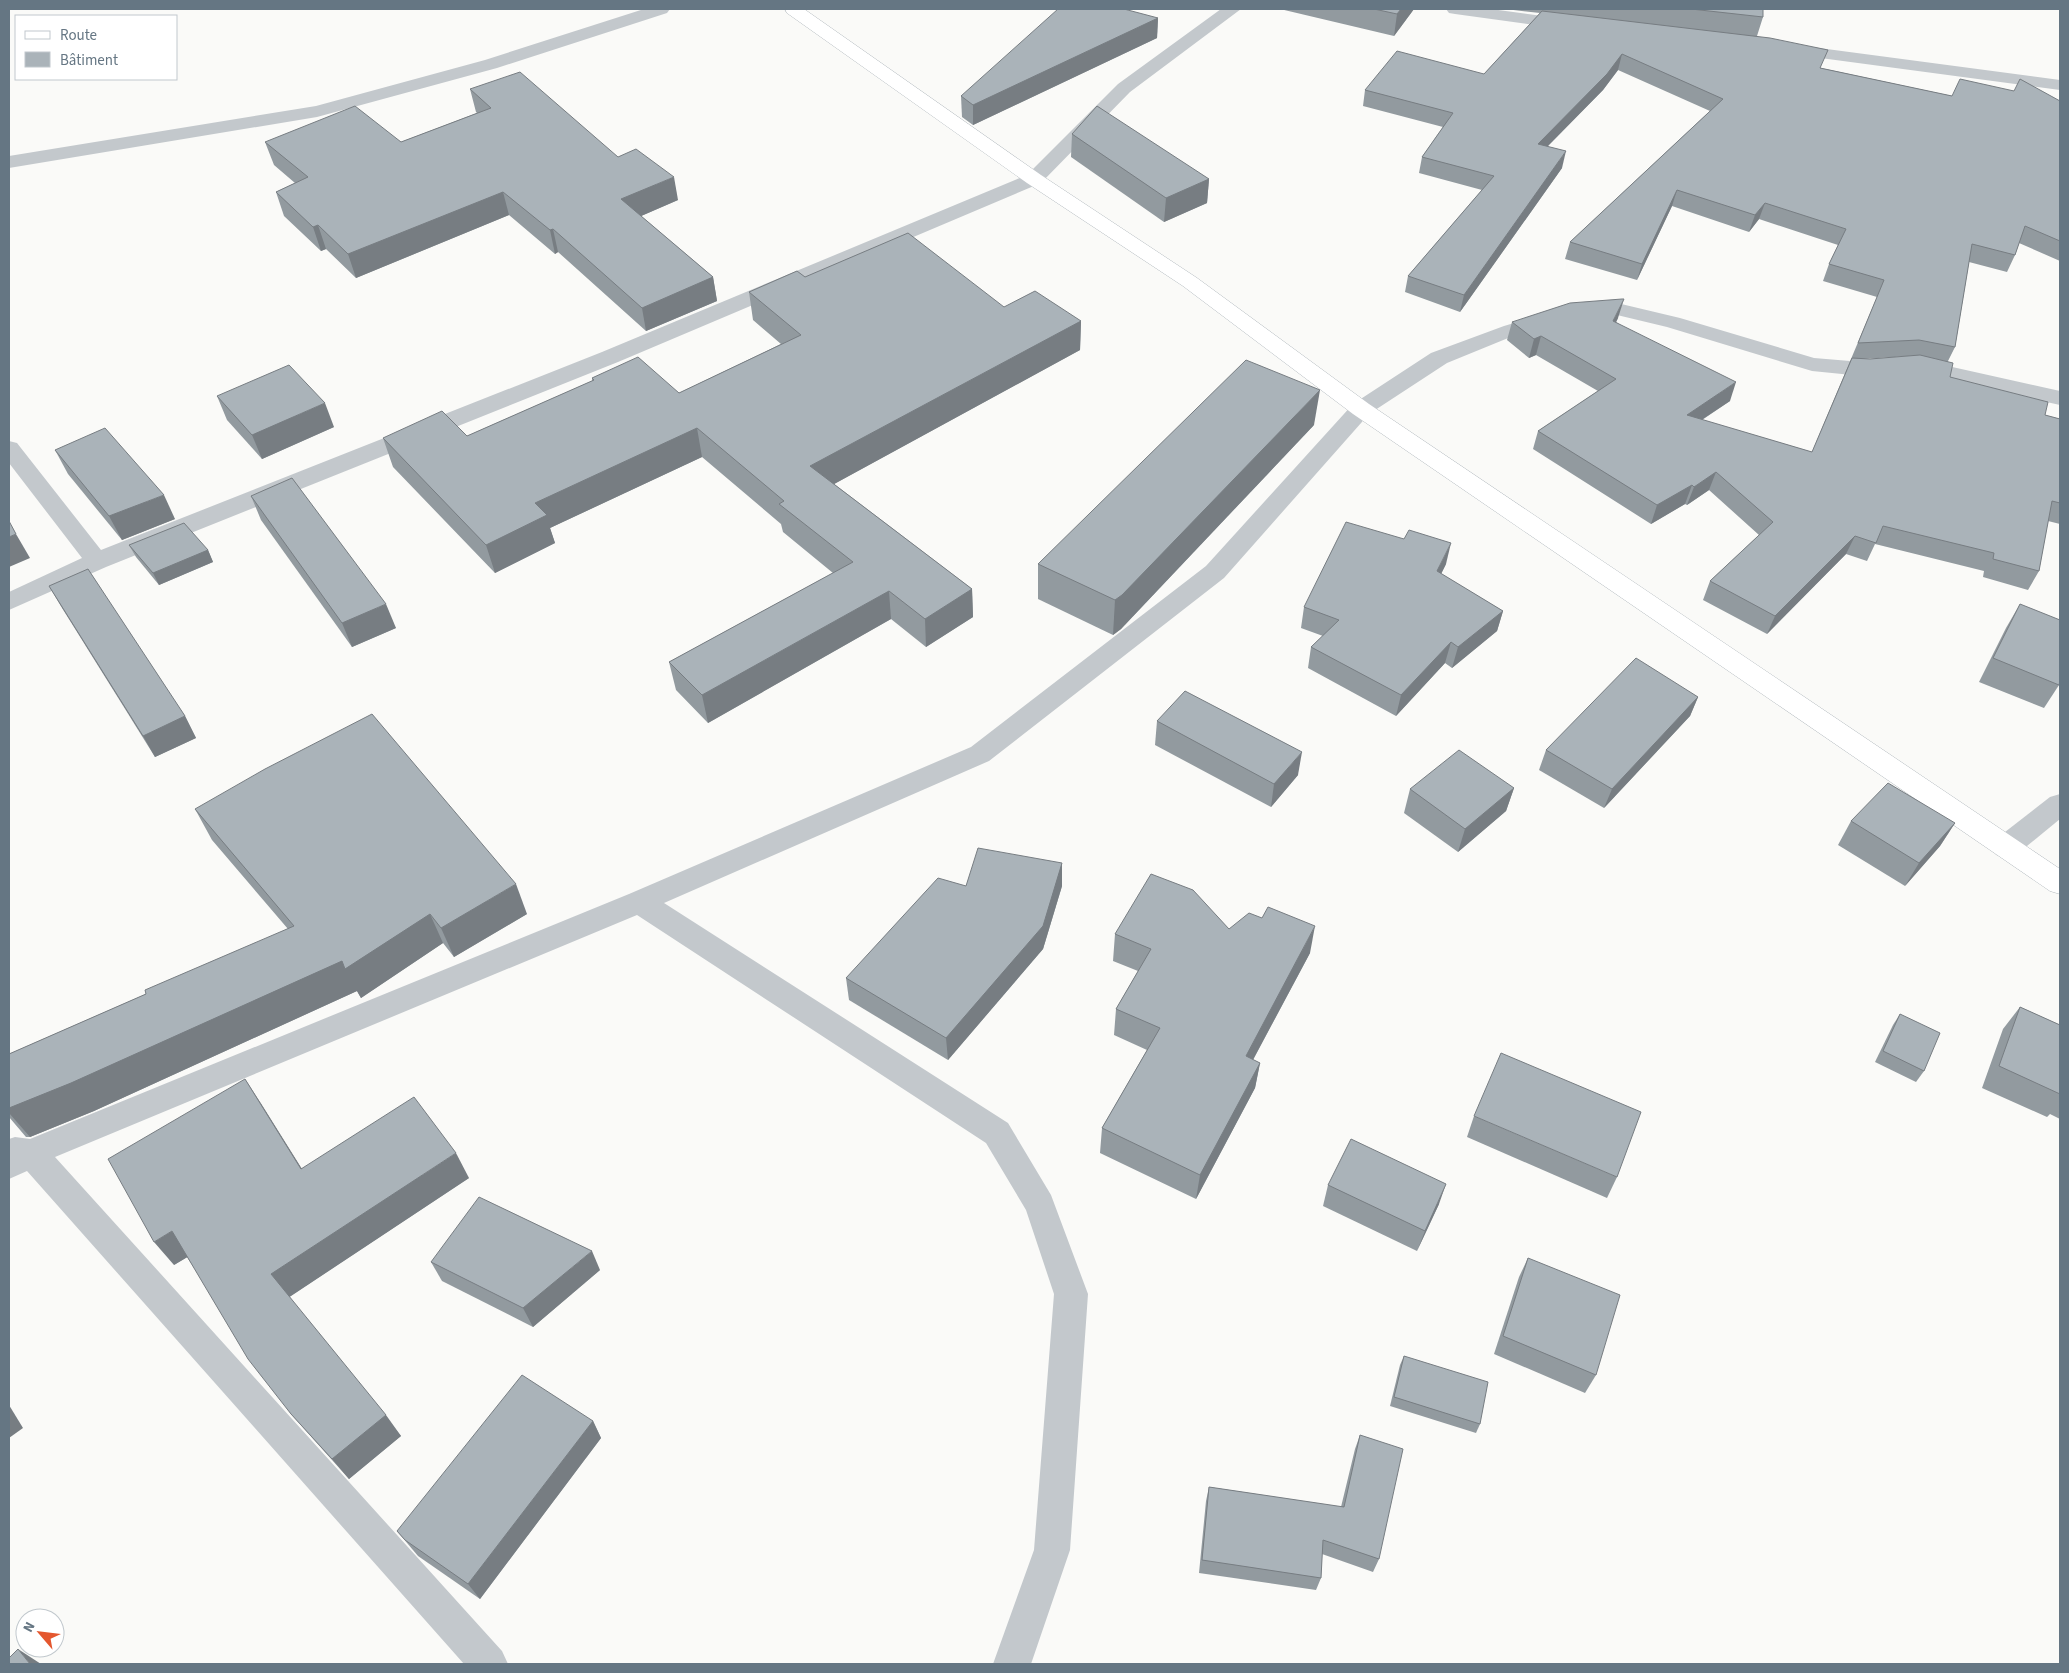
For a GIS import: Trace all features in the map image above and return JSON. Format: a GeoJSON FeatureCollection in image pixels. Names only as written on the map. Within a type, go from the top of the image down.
{"type":"FeatureCollection","features":[{"type":"Feature","properties":{"kind":"main road"},"geometry":{"type":"LineString","coordinates":[[793,9],[1034,179],[1190,282],[1361,409],[2060,883]]}},
{"type":"Feature","properties":{"kind":"street"},"geometry":{"type":"LineString","coordinates":[[9,162],[317,110],[491,64],[661,9]]}},
{"type":"Feature","properties":{"kind":"street"},"geometry":{"type":"LineString","coordinates":[[9,602],[97,561],[610,357],[1034,179],[1124,88],[1232,9]]}},
{"type":"Feature","properties":{"kind":"street"},"geometry":{"type":"LineString","coordinates":[[1455,9],[1584,26]]}},
{"type":"Feature","properties":{"kind":"street"},"geometry":{"type":"LineString","coordinates":[[1776,47],[1842,54],[2060,85]]}},
{"type":"Feature","properties":{"kind":"street"},"geometry":{"type":"LineString","coordinates":[[489,1664],[16,1156],[639,902],[980,754],[1215,572],[1361,409],[1439,358],[1502,333],[1563,314],[1617,309],[1673,322],[1812,364],[1862,369],[1912,365],[2060,398]]}},
{"type":"Feature","properties":{"kind":"street"},"geometry":{"type":"LineString","coordinates":[[9,448],[97,561]]}},
{"type":"Feature","properties":{"kind":"street"},"geometry":{"type":"LineString","coordinates":[[2006,847],[2060,804]]}},
{"type":"Feature","properties":{"kind":"street"},"geometry":{"type":"LineString","coordinates":[[639,902],[997,1133],[1040,1205],[1070,1294],[1052,1550],[1012,1664]]}},
{"type":"Feature","properties":{"kind":"building"},"geometry":{"type":"Polygon","coordinates":[[[1058,9],[1124,9],[1158,18],[973,105],[961,96],[1058,9]]]}},
{"type":"Feature","properties":{"kind":"building"},"geometry":{"type":"Polygon","coordinates":[[[1374,9],[1401,9],[1397,14],[1374,9]]]}},
{"type":"Feature","properties":{"kind":"building"},"geometry":{"type":"Polygon","coordinates":[[[1691,9],[1763,9],[1763,17],[1691,9]]]}},
{"type":"Feature","properties":{"kind":"building"},"geometry":{"type":"Polygon","coordinates":[[[1542,11],[1770,38],[1828,50],[1820,68],[1952,96],[1960,79],[2014,91],[2020,79],[2060,101],[2060,241],[2025,226],[2015,255],[1972,244],[1955,347],[1919,340],[1858,343],[1884,280],[1829,264],[1846,229],[1765,203],[1755,215],[1677,190],[1642,264],[1570,242],[1723,99],[1622,54],[1607,74],[1538,144],[1566,151],[1464,295],[1408,276],[1494,176],[1422,157],[1453,113],[1365,90],[1397,51],[1484,74],[1542,11]]]}},
{"type":"Feature","properties":{"kind":"building"},"geometry":{"type":"Polygon","coordinates":[[[520,72],[618,157],[636,149],[674,177],[621,199],[713,277],[642,308],[553,229],[550,230],[503,192],[348,254],[318,225],[313,227],[276,192],[308,177],[265,142],[355,106],[401,142],[491,108],[470,89],[520,72]]]}},
{"type":"Feature","properties":{"kind":"building"},"geometry":{"type":"Polygon","coordinates":[[[1097,106],[1209,179],[1166,198],[1072,134],[1097,106]]]}},
{"type":"Feature","properties":{"kind":"building"},"geometry":{"type":"Polygon","coordinates":[[[908,233],[1004,307],[1035,291],[1081,321],[810,466],[972,589],[925,619],[889,591],[702,695],[669,662],[853,562],[779,504],[784,501],[697,428],[535,503],[547,515],[486,545],[383,438],[442,411],[467,436],[594,380],[592,378],[638,357],[679,393],[801,335],[749,292],[797,271],[805,277],[908,233]]]}},
{"type":"Feature","properties":{"kind":"building"},"geometry":{"type":"Polygon","coordinates":[[[1624,299],[1613,321],[1736,382],[1687,415],[1812,452],[1852,358],[1870,359],[1920,355],[1953,363],[1950,377],[2048,402],[2045,415],[2060,419],[2060,503],[2052,501],[2039,571],[1993,559],[1994,553],[1883,526],[1876,543],[1855,536],[1775,616],[1710,581],[1773,522],[1716,472],[1694,487],[1692,485],[1657,505],[1538,431],[1616,379],[1541,336],[1534,339],[1512,322],[1570,303],[1624,299]]]}},
{"type":"Feature","properties":{"kind":"building"},"geometry":{"type":"Polygon","coordinates":[[[1246,360],[1320,390],[1122,595],[1115,600],[1038,564],[1246,360]]]}},
{"type":"Feature","properties":{"kind":"building"},"geometry":{"type":"Polygon","coordinates":[[[289,365],[325,403],[252,435],[217,396],[289,365]]]}},
{"type":"Feature","properties":{"kind":"building"},"geometry":{"type":"Polygon","coordinates":[[[105,428],[164,495],[109,516],[55,450],[105,428]]]}},
{"type":"Feature","properties":{"kind":"building"},"geometry":{"type":"Polygon","coordinates":[[[292,478],[386,604],[342,623],[251,496],[292,478]]]}},
{"type":"Feature","properties":{"kind":"building"},"geometry":{"type":"Polygon","coordinates":[[[9,521],[16,534],[9,537],[9,521]]]}},
{"type":"Feature","properties":{"kind":"building"},"geometry":{"type":"Polygon","coordinates":[[[1346,522],[1404,539],[1409,530],[1451,543],[1437,571],[1503,611],[1458,647],[1451,642],[1401,695],[1311,647],[1339,620],[1304,607],[1346,522]]]}},
{"type":"Feature","properties":{"kind":"building"},"geometry":{"type":"Polygon","coordinates":[[[184,523],[208,550],[153,573],[129,545],[184,523]]]}},
{"type":"Feature","properties":{"kind":"building"},"geometry":{"type":"Polygon","coordinates":[[[88,569],[185,716],[143,736],[49,586],[88,569]]]}},
{"type":"Feature","properties":{"kind":"building"},"geometry":{"type":"Polygon","coordinates":[[[2020,604],[2060,620],[2059,685],[1993,658],[2020,604]]]}},
{"type":"Feature","properties":{"kind":"building"},"geometry":{"type":"Polygon","coordinates":[[[1636,658],[1698,697],[1612,789],[1546,750],[1636,658]]]}},
{"type":"Feature","properties":{"kind":"building"},"geometry":{"type":"Polygon","coordinates":[[[1185,691],[1302,752],[1274,784],[1157,721],[1185,691]]]}},
{"type":"Feature","properties":{"kind":"building"},"geometry":{"type":"Polygon","coordinates":[[[372,714],[516,884],[441,928],[430,914],[345,969],[342,961],[71,1083],[9,1108],[9,1054],[146,994],[145,990],[294,926],[195,809],[265,769],[372,714]]]}},
{"type":"Feature","properties":{"kind":"building"},"geometry":{"type":"Polygon","coordinates":[[[1459,750],[1514,788],[1465,829],[1410,789],[1459,750]]]}},
{"type":"Feature","properties":{"kind":"building"},"geometry":{"type":"Polygon","coordinates":[[[1888,783],[1955,823],[1919,863],[1851,821],[1888,783]]]}},
{"type":"Feature","properties":{"kind":"building"},"geometry":{"type":"Polygon","coordinates":[[[978,848],[1062,863],[1043,926],[946,1038],[846,978],[938,878],[966,886],[978,848]]]}},
{"type":"Feature","properties":{"kind":"building"},"geometry":{"type":"Polygon","coordinates":[[[1151,874],[1193,890],[1229,929],[1249,913],[1262,918],[1268,907],[1315,926],[1246,1056],[1260,1063],[1200,1175],[1102,1128],[1160,1028],[1116,1009],[1151,949],[1115,934],[1151,874]]]}},
{"type":"Feature","properties":{"kind":"building"},"geometry":{"type":"Polygon","coordinates":[[[2020,1007],[2060,1025],[2060,1094],[1999,1066],[2020,1007]]]}},
{"type":"Feature","properties":{"kind":"building"},"geometry":{"type":"Polygon","coordinates":[[[1900,1014],[1940,1033],[1924,1071],[1883,1051],[1900,1014]]]}},
{"type":"Feature","properties":{"kind":"building"},"geometry":{"type":"Polygon","coordinates":[[[1501,1053],[1641,1112],[1617,1177],[1474,1116],[1501,1053]]]}},
{"type":"Feature","properties":{"kind":"building"},"geometry":{"type":"Polygon","coordinates":[[[245,1079],[301,1169],[414,1097],[456,1153],[271,1274],[386,1415],[332,1459],[291,1414],[248,1359],[172,1231],[154,1242],[108,1159],[245,1079]]]}},
{"type":"Feature","properties":{"kind":"building"},"geometry":{"type":"Polygon","coordinates":[[[1351,1139],[1446,1184],[1425,1231],[1328,1185],[1351,1139]]]}},
{"type":"Feature","properties":{"kind":"building"},"geometry":{"type":"Polygon","coordinates":[[[479,1197],[592,1251],[523,1308],[431,1262],[479,1197]]]}},
{"type":"Feature","properties":{"kind":"building"},"geometry":{"type":"Polygon","coordinates":[[[1528,1258],[1620,1295],[1596,1375],[1503,1336],[1528,1258]]]}},
{"type":"Feature","properties":{"kind":"building"},"geometry":{"type":"Polygon","coordinates":[[[1404,1356],[1488,1382],[1480,1424],[1394,1397],[1404,1356]]]}},
{"type":"Feature","properties":{"kind":"building"},"geometry":{"type":"Polygon","coordinates":[[[522,1375],[593,1421],[468,1584],[405,1540],[397,1531],[522,1375]]]}},
{"type":"Feature","properties":{"kind":"building"},"geometry":{"type":"Polygon","coordinates":[[[1360,1435],[1403,1449],[1379,1559],[1323,1540],[1321,1578],[1202,1560],[1209,1487],[1344,1507],[1360,1435]]]}},
{"type":"Feature","properties":{"kind":"building"},"geometry":{"type":"Polygon","coordinates":[[[15,1652],[15,1658],[25,1658],[30,1664],[9,1664],[9,1658],[15,1652]]]}}]}
